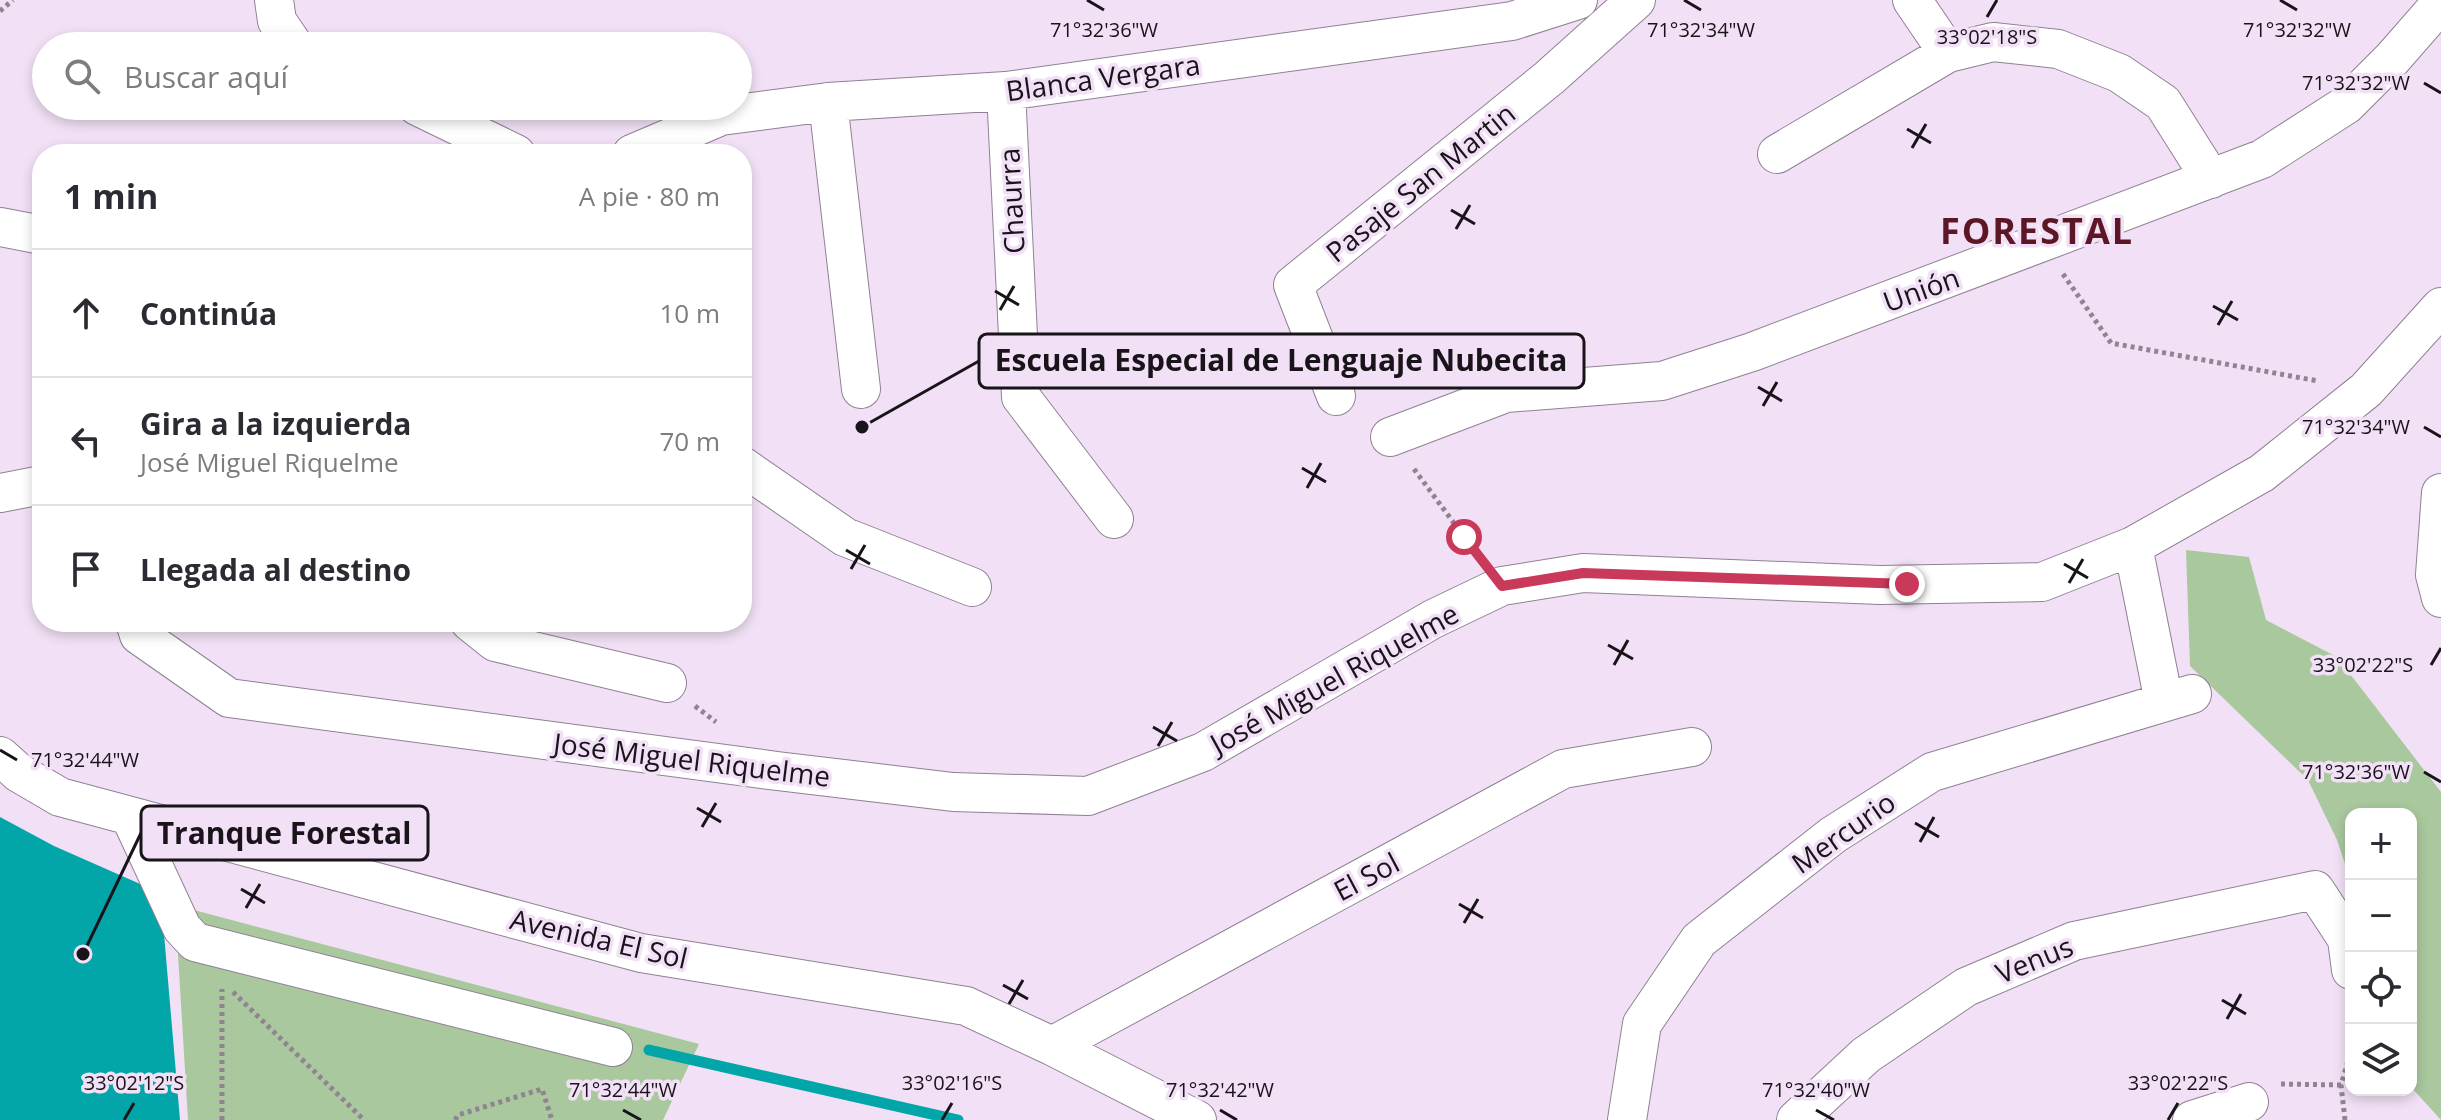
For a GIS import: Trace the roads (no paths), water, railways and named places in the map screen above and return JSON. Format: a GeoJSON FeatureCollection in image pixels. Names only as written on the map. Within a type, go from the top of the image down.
{"type":"FeatureCollection","features":[{"type":"Feature","properties":{"kind":"street"},"geometry":{"type":"LineString","coordinates":[[274,0],[277,21],[284,32]]}},
{"type":"Feature","properties":{"kind":"street","name":"Blanca Vergara"},"geometry":{"type":"LineString","coordinates":[[752,112],[828,102],[1006,91],[1512,21],[1578,0]]}},
{"type":"Feature","properties":{"kind":"street","name":"Pasaje San Martin"},"geometry":{"type":"LineString","coordinates":[[1336,396],[1293,285],[1549,78],[1636,0]]}},
{"type":"Feature","properties":{"kind":"street"},"geometry":{"type":"LineString","coordinates":[[1912,0],[1948,53]]}},
{"type":"Feature","properties":{"kind":"street","name":"Unión"},"geometry":{"type":"LineString","coordinates":[[1390,437],[1506,393],[1662,381],[1752,352],[2262,159],[2346,105],[2441,3]]}},
{"type":"Feature","properties":{"kind":"street"},"geometry":{"type":"LineString","coordinates":[[1777,154],[1948,53],[1993,42],[2058,49],[2119,73],[2163,103],[2211,179]]}},
{"type":"Feature","properties":{"kind":"street","name":"Chaurra"},"geometry":{"type":"LineString","coordinates":[[1006,91],[1021,397],[1114,519]]}},
{"type":"Feature","properties":{"kind":"street"},"geometry":{"type":"LineString","coordinates":[[828,102],[861,389]]}},
{"type":"Feature","properties":{"kind":"street"},"geometry":{"type":"LineString","coordinates":[[446,120],[495,144]]}},
{"type":"Feature","properties":{"kind":"street","name":"Blanca Vergara"},"geometry":{"type":"LineString","coordinates":[[655,144],[712,120]]}},
{"type":"Feature","properties":{"kind":"street"},"geometry":{"type":"LineString","coordinates":[[711,144],[720,120]]}},
{"type":"Feature","properties":{"kind":"street"},"geometry":{"type":"LineString","coordinates":[[0,227],[32,233]]}},
{"type":"Feature","properties":{"kind":"street","name":"José Miguel Riquelme"},"geometry":{"type":"LineString","coordinates":[[138,632],[229,698],[953,792],[1088,796],[1203,752],[1433,619],[1502,586],[1583,573],[1880,585],[2042,582],[2133,546],[2262,473],[2366,390],[2438,316]]}},
{"type":"Feature","properties":{"kind":"street"},"geometry":{"type":"LineString","coordinates":[[752,473],[845,537],[972,587]]}},
{"type":"Feature","properties":{"kind":"street"},"geometry":{"type":"LineString","coordinates":[[0,493],[32,487]]}},
{"type":"Feature","properties":{"kind":"street"},"geometry":{"type":"LineString","coordinates":[[2441,493],[2435,575],[2441,598]]}},
{"type":"Feature","properties":{"kind":"street","name":"Mercurio"},"geometry":{"type":"LineString","coordinates":[[1627,1120],[1642,1024],[1699,940],[1833,835],[1932,772],[2178,698],[2133,546]]}},
{"type":"Feature","properties":{"kind":"street"},"geometry":{"type":"LineString","coordinates":[[482,632],[495,642],[667,683]]}},
{"type":"Feature","properties":{"kind":"street","name":"El Sol"},"geometry":{"type":"LineString","coordinates":[[1052,1046],[1563,769],[1692,747]]}},
{"type":"Feature","properties":{"kind":"street","name":"Avenida El Sol"},"geometry":{"type":"LineString","coordinates":[[0,756],[19,773],[60,797],[641,953],[966,1006],[1197,1120]]}},
{"type":"Feature","properties":{"kind":"street"},"geometry":{"type":"LineString","coordinates":[[130,816],[182,928],[195,942],[613,1047]]}},
{"type":"Feature","properties":{"kind":"street","name":"Venus"},"geometry":{"type":"LineString","coordinates":[[1796,1120],[1866,1055],[1966,987],[2074,941],[2315,890],[2347,939],[2349,952]]}},
{"type":"Feature","properties":{"kind":"street"},"geometry":{"type":"LineString","coordinates":[[2192,1120],[2249,1102]]}},
{"type":"Feature","properties":{"kind":"waterway"},"geometry":{"type":"LineString","coordinates":[[649,1050],[958,1120]]}},
{"type":"Feature","properties":{"kind":"place","name":"Escuela Especial de Lenguaje Nubecita"},"geometry":{"type":"Point","coordinates":[862,427]}},
{"type":"Feature","properties":{"kind":"place","name":"Tranque Forestal"},"geometry":{"type":"Point","coordinates":[83,954]}},
{"type":"Feature","properties":{"kind":"district","name":"FORESTAL"},"geometry":{"type":"Point","coordinates":[2037,230]}}]}
